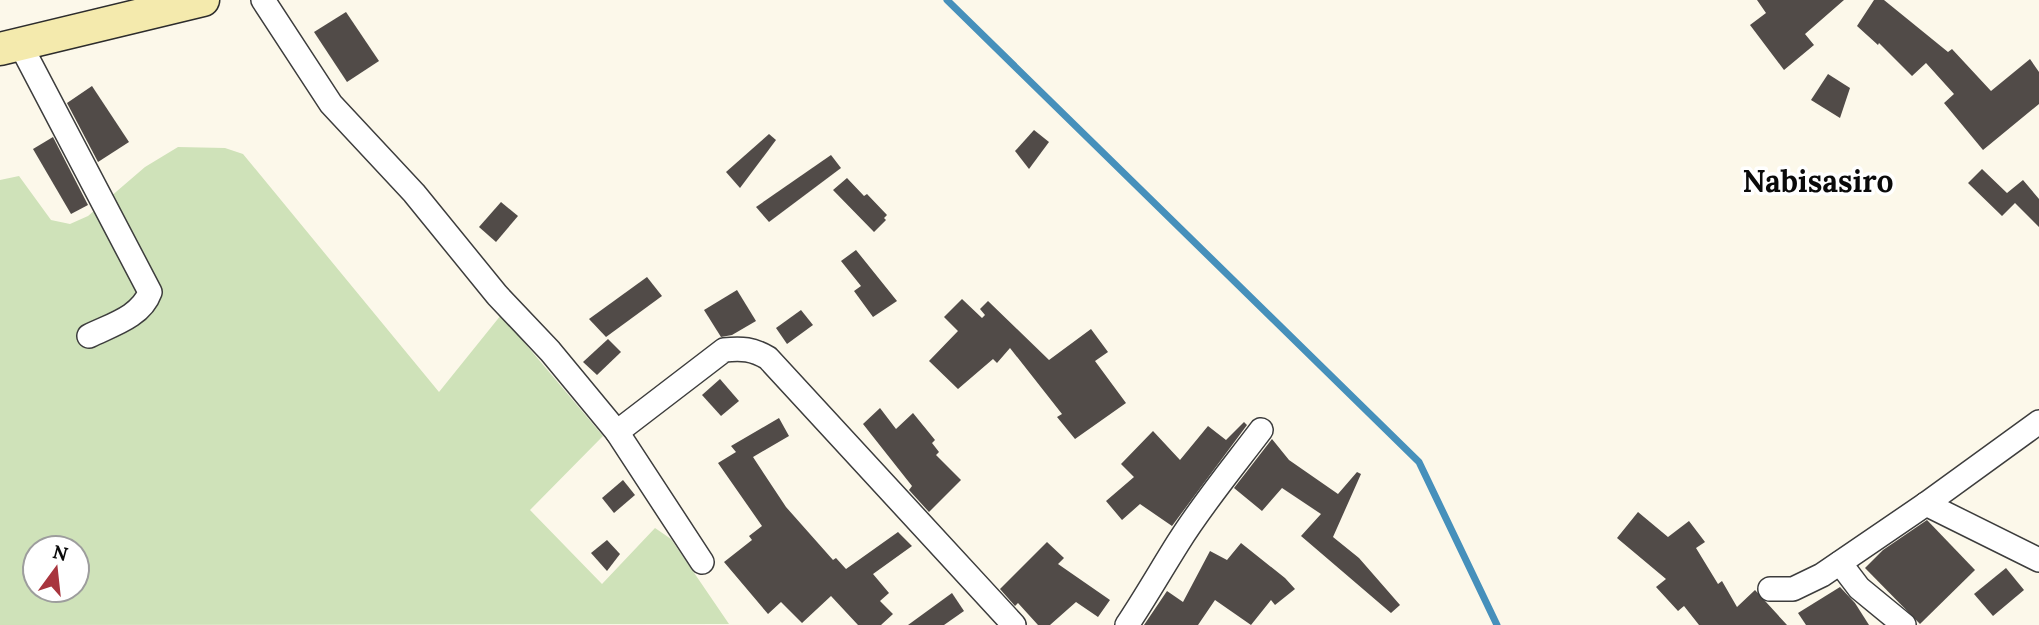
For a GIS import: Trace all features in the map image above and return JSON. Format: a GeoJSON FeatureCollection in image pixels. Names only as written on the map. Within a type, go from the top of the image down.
{"type":"FeatureCollection","features":[{"type":"Feature","properties":{"kind":"street"},"geometry":{"type":"LineString","coordinates":[[89,336],[133,315],[146,302],[150,292],[10,46],[203,0]]}},
{"type":"Feature","properties":{"kind":"street"},"geometry":{"type":"LineString","coordinates":[[263,0],[331,104],[414,193],[497,295],[550,351],[617,432],[702,562]]}},
{"type":"Feature","properties":{"kind":"street"},"geometry":{"type":"LineString","coordinates":[[617,432],[724,350],[755,350],[768,358],[1014,625]]}},
{"type":"Feature","properties":{"kind":"street"},"geometry":{"type":"LineString","coordinates":[[1770,589],[1793,589],[1811,582],[1926,504],[2039,422]]}},
{"type":"Feature","properties":{"kind":"street"},"geometry":{"type":"LineString","coordinates":[[1127,625],[1152,589],[1177,544],[1261,430]]}},
{"type":"Feature","properties":{"kind":"street"},"geometry":{"type":"LineString","coordinates":[[1926,504],[2039,560]]}},
{"type":"Feature","properties":{"kind":"street"},"geometry":{"type":"LineString","coordinates":[[1840,563],[1859,588],[1905,625]]}},
{"type":"Feature","properties":{"kind":"green space"},"geometry":{"type":"Polygon","coordinates":[[[178,147],[225,148],[243,154],[439,392],[501,315],[603,436],[530,510],[602,584],[655,528],[671,539],[729,624],[0,625],[0,180],[19,176],[51,220],[70,224],[88,216],[145,167],[178,147]]]}},
{"type":"Feature","properties":{"kind":"building"},"geometry":{"type":"Polygon","coordinates":[[[1757,0],[1844,0],[1805,34],[1814,45],[1784,70],[1750,25],[1766,13],[1757,0]]]}},
{"type":"Feature","properties":{"kind":"building"},"geometry":{"type":"Polygon","coordinates":[[[1874,0],[1884,0],[1948,52],[1952,49],[1991,91],[2030,59],[2039,72],[2039,104],[1983,150],[1944,103],[1954,94],[1926,63],[1912,76],[1879,43],[1878,45],[1857,26],[1874,0]]]}},
{"type":"Feature","properties":{"kind":"building"},"geometry":{"type":"Polygon","coordinates":[[[346,12],[379,61],[347,82],[314,32],[346,12]]]}},
{"type":"Feature","properties":{"kind":"building"},"geometry":{"type":"Polygon","coordinates":[[[1828,74],[1850,88],[1840,118],[1811,100],[1828,74]]]}},
{"type":"Feature","properties":{"kind":"building"},"geometry":{"type":"Polygon","coordinates":[[[92,86],[129,142],[98,162],[67,103],[92,86]]]}},
{"type":"Feature","properties":{"kind":"building"},"geometry":{"type":"Polygon","coordinates":[[[1034,130],[1049,142],[1029,169],[1015,151],[1034,130]]]}},
{"type":"Feature","properties":{"kind":"building"},"geometry":{"type":"Polygon","coordinates":[[[769,134],[776,140],[740,188],[726,172],[769,134]]]}},
{"type":"Feature","properties":{"kind":"building"},"geometry":{"type":"Polygon","coordinates":[[[53,137],[88,205],[71,214],[33,149],[53,137]]]}},
{"type":"Feature","properties":{"kind":"building"},"geometry":{"type":"Polygon","coordinates":[[[831,155],[841,168],[769,222],[756,207],[831,155]]]}},
{"type":"Feature","properties":{"kind":"building"},"geometry":{"type":"Polygon","coordinates":[[[1982,169],[2007,193],[2023,180],[2039,199],[2039,227],[2015,203],[2002,216],[1968,183],[1982,169]]]}},
{"type":"Feature","properties":{"kind":"building"},"geometry":{"type":"Polygon","coordinates":[[[847,178],[887,215],[884,218],[886,220],[874,232],[833,190],[847,178]]]}},
{"type":"Feature","properties":{"kind":"building"},"geometry":{"type":"Polygon","coordinates":[[[501,202],[518,216],[496,242],[479,227],[501,202]]]}},
{"type":"Feature","properties":{"kind":"building"},"geometry":{"type":"Polygon","coordinates":[[[856,250],[897,301],[873,317],[854,291],[861,286],[841,261],[856,250]]]}},
{"type":"Feature","properties":{"kind":"building"},"geometry":{"type":"Polygon","coordinates":[[[647,277],[662,296],[606,337],[589,319],[647,277]]]}},
{"type":"Feature","properties":{"kind":"building"},"geometry":{"type":"Polygon","coordinates":[[[737,290],[756,321],[732,335],[721,337],[704,310],[737,290]]]}},
{"type":"Feature","properties":{"kind":"building"},"geometry":{"type":"Polygon","coordinates":[[[962,299],[982,318],[985,315],[980,309],[988,301],[1049,360],[1091,329],[1108,352],[1095,361],[1126,403],[1075,439],[1057,417],[1062,414],[1010,348],[997,363],[993,359],[958,389],[929,361],[958,331],[944,317],[962,299]]]}},
{"type":"Feature","properties":{"kind":"building"},"geometry":{"type":"Polygon","coordinates":[[[801,310],[813,325],[787,344],[776,328],[801,310]]]}},
{"type":"Feature","properties":{"kind":"building"},"geometry":{"type":"Polygon","coordinates":[[[608,339],[621,352],[597,375],[583,362],[608,339]]]}},
{"type":"Feature","properties":{"kind":"building"},"geometry":{"type":"Polygon","coordinates":[[[720,379],[739,401],[721,416],[702,395],[720,379]]]}},
{"type":"Feature","properties":{"kind":"building"},"geometry":{"type":"Polygon","coordinates":[[[880,408],[896,429],[913,413],[935,440],[932,443],[939,452],[936,455],[961,480],[929,512],[909,490],[912,486],[863,424],[880,408]]]}},
{"type":"Feature","properties":{"kind":"building"},"geometry":{"type":"Polygon","coordinates":[[[779,418],[789,436],[753,457],[786,507],[833,560],[836,558],[846,569],[898,532],[912,546],[873,574],[889,593],[880,601],[893,614],[881,625],[858,625],[831,596],[802,623],[781,602],[768,614],[724,562],[752,540],[749,536],[762,526],[718,463],[736,452],[731,446],[779,418]]]}},
{"type":"Feature","properties":{"kind":"building"},"geometry":{"type":"Polygon","coordinates":[[[1244,422],[1247,425],[1172,526],[1140,504],[1122,520],[1106,501],[1134,477],[1121,464],[1153,431],[1180,460],[1208,426],[1226,440],[1244,422]]]}},
{"type":"Feature","properties":{"kind":"building"},"geometry":{"type":"Polygon","coordinates":[[[1272,439],[1289,460],[1338,494],[1357,472],[1361,474],[1333,537],[1359,558],[1400,605],[1391,613],[1301,536],[1321,514],[1282,488],[1262,511],[1234,488],[1272,439]]]}},
{"type":"Feature","properties":{"kind":"building"},"geometry":{"type":"Polygon","coordinates":[[[623,480],[635,495],[614,513],[602,498],[623,480]]]}},
{"type":"Feature","properties":{"kind":"building"},"geometry":{"type":"Polygon","coordinates":[[[1638,512],[1668,537],[1689,521],[1705,542],[1696,548],[1718,584],[1722,581],[1737,607],[1755,590],[1787,625],[1699,625],[1684,606],[1678,611],[1656,587],[1666,579],[1617,538],[1638,512]]]}},
{"type":"Feature","properties":{"kind":"building"},"geometry":{"type":"Polygon","coordinates":[[[1927,520],[1975,570],[1920,624],[1865,568],[1883,550],[1927,520]]]}},
{"type":"Feature","properties":{"kind":"building"},"geometry":{"type":"Polygon","coordinates":[[[607,540],[620,554],[607,571],[591,553],[607,540]]]}},
{"type":"Feature","properties":{"kind":"building"},"geometry":{"type":"Polygon","coordinates":[[[1047,542],[1064,558],[1058,564],[1110,600],[1098,617],[1076,602],[1050,625],[1038,625],[1018,603],[1015,606],[1000,589],[1047,542]]]}},
{"type":"Feature","properties":{"kind":"building"},"geometry":{"type":"Polygon","coordinates":[[[1241,543],[1295,589],[1275,605],[1271,600],[1251,625],[1215,600],[1198,625],[1144,625],[1167,591],[1183,602],[1210,551],[1227,560],[1241,543]]]}},
{"type":"Feature","properties":{"kind":"building"},"geometry":{"type":"Polygon","coordinates":[[[2006,568],[2024,590],[1993,616],[1974,594],[2006,568]]]}},
{"type":"Feature","properties":{"kind":"building"},"geometry":{"type":"Polygon","coordinates":[[[1840,587],[1855,603],[1869,625],[1806,625],[1798,613],[1840,587]]]}},
{"type":"Feature","properties":{"kind":"building"},"geometry":{"type":"Polygon","coordinates":[[[952,593],[964,611],[944,625],[908,625],[952,593]]]}},
{"type":"Feature","properties":{"kind":"waterway"},"geometry":{"type":"LineString","coordinates":[[947,0],[1419,462],[1497,625]]}},
{"type":"Feature","properties":{"kind":"district","name":"Nabisasiro"},"geometry":{"type":"Point","coordinates":[1818,182]}}]}
